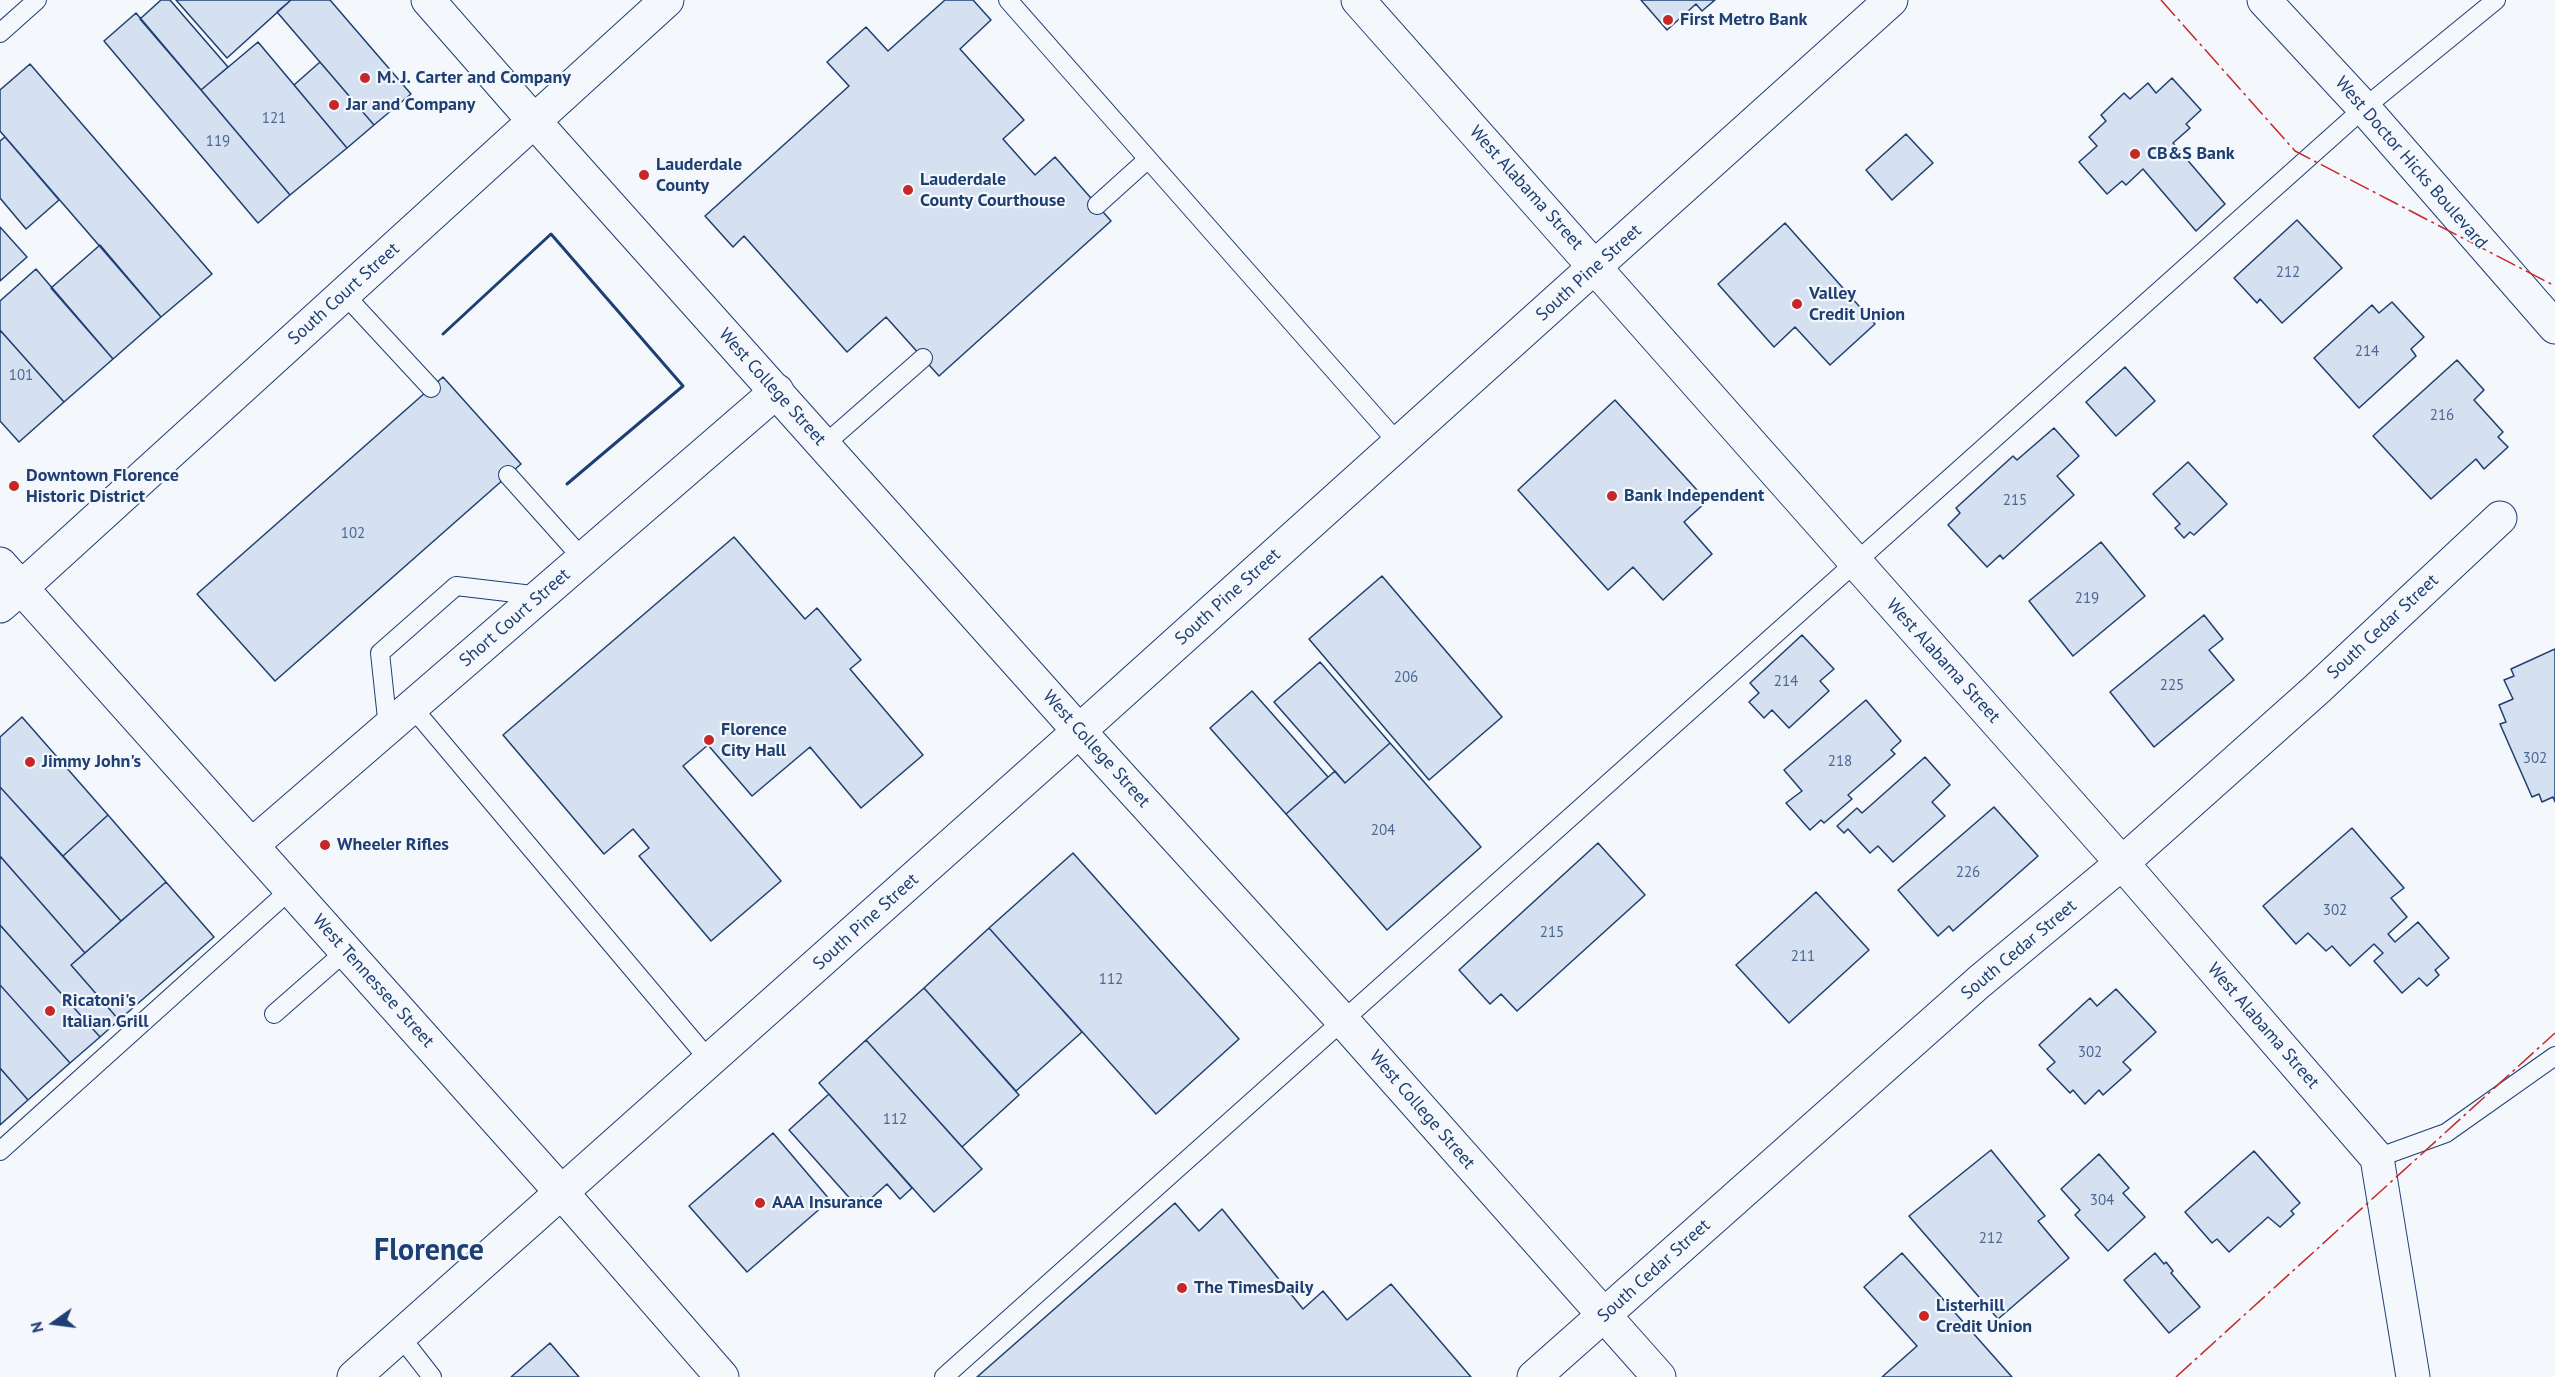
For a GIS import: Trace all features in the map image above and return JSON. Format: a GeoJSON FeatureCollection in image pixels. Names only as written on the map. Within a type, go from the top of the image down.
{"type":"FeatureCollection","features":[{"type":"Feature","properties":{"kind":"street","name":"West College Street"},"geometry":{"type":"LineString","coordinates":[[428,0],[1079,731],[1344,1022],[1659,1377]]}},
{"type":"Feature","properties":{"kind":"street","name":"South Court Street"},"geometry":{"type":"LineString","coordinates":[[7,586],[344,294],[667,0]]}},
{"type":"Feature","properties":{"kind":"street","name":"West Alabama Street"},"geometry":{"type":"LineString","coordinates":[[1358,0],[2122,863],[2377,1158]]}},
{"type":"Feature","properties":{"kind":"street","name":"South Pine Street"},"geometry":{"type":"LineString","coordinates":[[354,1377],[1079,731],[1891,0]]}},
{"type":"Feature","properties":{"kind":"street","name":"West Doctor Hicks Boulevard"},"geometry":{"type":"LineString","coordinates":[[2264,0],[2364,108],[2555,327]]}},
{"type":"Feature","properties":{"kind":"street","name":"Short Court Street"},"geometry":{"type":"LineString","coordinates":[[252,845],[777,391]]}},
{"type":"Feature","properties":{"kind":"street","name":"South Cedar Street"},"geometry":{"type":"LineString","coordinates":[[1534,1377],[1979,982],[2122,863],[2317,689],[2500,518]]}},
{"type":"Feature","properties":{"kind":"street","name":"West Tennessee Street"},"geometry":{"type":"LineString","coordinates":[[7,586],[252,845],[562,1193],[722,1377]]}},
{"type":"Feature","properties":{"kind":"street"},"geometry":{"type":"LineString","coordinates":[[2377,1158],[2413,1377]]}},
{"type":"Feature","properties":{"kind":"lane"},"geometry":{"type":"LineString","coordinates":[[0,33],[37,0]]}},
{"type":"Feature","properties":{"kind":"lane"},"geometry":{"type":"LineString","coordinates":[[1008,0],[1399,444]]}},
{"type":"Feature","properties":{"kind":"lane"},"geometry":{"type":"LineString","coordinates":[[944,1377],[1344,1022],[2364,108],[2496,0]]}},
{"type":"Feature","properties":{"kind":"lane"},"geometry":{"type":"LineString","coordinates":[[1096,205],[1148,159]]}},
{"type":"Feature","properties":{"kind":"lane"},"geometry":{"type":"LineString","coordinates":[[344,294],[431,388]]}},
{"type":"Feature","properties":{"kind":"lane"},"geometry":{"type":"LineString","coordinates":[[824,445],[923,358]]}},
{"type":"Feature","properties":{"kind":"lane"},"geometry":{"type":"LineString","coordinates":[[508,475],[583,559]]}},
{"type":"Feature","properties":{"kind":"lane"},"geometry":{"type":"LineString","coordinates":[[388,728],[380,653],[456,586],[541,596]]}},
{"type":"Feature","properties":{"kind":"lane"},"geometry":{"type":"LineString","coordinates":[[412,707],[710,1061]]}},
{"type":"Feature","properties":{"kind":"lane"},"geometry":{"type":"LineString","coordinates":[[0,1151],[291,889]]}},
{"type":"Feature","properties":{"kind":"lane"},"geometry":{"type":"LineString","coordinates":[[274,1014],[346,951]]}},
{"type":"Feature","properties":{"kind":"lane"},"geometry":{"type":"LineString","coordinates":[[2377,1158],[2446,1133],[2555,1056]]}},
{"type":"Feature","properties":{"kind":"lane"},"geometry":{"type":"LineString","coordinates":[[400,1336],[432,1377]]}},
{"type":"Feature","properties":{"kind":"building"},"geometry":{"type":"Polygon","coordinates":[[[161,0],[170,0],[228,67],[201,90],[140,19],[161,0]]]}},
{"type":"Feature","properties":{"kind":"building"},"geometry":{"type":"Polygon","coordinates":[[[176,0],[291,0],[227,58],[176,0]]]}},
{"type":"Feature","properties":{"kind":"building","name":"M. J. Carter and Company"},"geometry":{"type":"Polygon","coordinates":[[[291,0],[330,0],[411,94],[374,125],[277,12],[291,0]]]}},
{"type":"Feature","properties":{"kind":"building","name":"Lauderdale County Courthouse"},"geometry":{"type":"Polygon","coordinates":[[[945,0],[973,0],[991,20],[960,49],[1024,120],[1003,139],[1035,175],[1055,157],[1111,221],[939,376],[886,317],[847,352],[744,236],[733,247],[705,216],[849,86],[827,62],[866,27],[888,51],[945,0]]]}},
{"type":"Feature","properties":{"kind":"building","name":"First Metro Bank"},"geometry":{"type":"Polygon","coordinates":[[[1641,0],[1715,0],[1702,11],[1696,4],[1667,30],[1641,0]]]}},
{"type":"Feature","properties":{"kind":"building"},"geometry":{"type":"Polygon","coordinates":[[[136,13],[290,195],[258,223],[104,41],[136,13]]]}},
{"type":"Feature","properties":{"kind":"building"},"geometry":{"type":"Polygon","coordinates":[[[258,42],[347,148],[290,195],[201,90],[258,42]]]}},
{"type":"Feature","properties":{"kind":"building","name":"Jar and Company"},"geometry":{"type":"Polygon","coordinates":[[[320,62],[374,125],[347,148],[294,85],[320,62]]]}},
{"type":"Feature","properties":{"kind":"building"},"geometry":{"type":"Polygon","coordinates":[[[30,64],[212,274],[161,317],[0,131],[0,90],[30,64]]]}},
{"type":"Feature","properties":{"kind":"building","name":"CB&S Bank"},"geometry":{"type":"Polygon","coordinates":[[[2172,78],[2201,110],[2186,124],[2190,128],[2173,143],[2225,204],[2196,231],[2143,169],[2126,185],[2122,181],[2107,194],[2079,162],[2097,146],[2089,137],[2106,121],[2101,115],[2124,93],[2130,99],[2148,83],[2156,93],[2172,78]]]}},
{"type":"Feature","properties":{"kind":"building"},"geometry":{"type":"Polygon","coordinates":[[[1906,134],[1933,163],[1892,200],[1866,170],[1906,134]]]}},
{"type":"Feature","properties":{"kind":"building"},"geometry":{"type":"Polygon","coordinates":[[[5,137],[59,200],[26,229],[0,198],[0,141],[5,137]]]}},
{"type":"Feature","properties":{"kind":"building"},"geometry":{"type":"Polygon","coordinates":[[[2297,220],[2342,268],[2282,323],[2260,299],[2257,303],[2234,278],[2297,220]]]}},
{"type":"Feature","properties":{"kind":"building","name":"Valley Credit Union"},"geometry":{"type":"Polygon","coordinates":[[[1785,223],[1875,324],[1830,365],[1795,327],[1774,347],[1718,284],[1785,223]]]}},
{"type":"Feature","properties":{"kind":"building"},"geometry":{"type":"Polygon","coordinates":[[[0,227],[27,257],[0,281],[0,227]]]}},
{"type":"Feature","properties":{"kind":"building"},"geometry":{"type":"Polygon","coordinates":[[[100,245],[161,317],[113,359],[51,288],[100,245]]]}},
{"type":"Feature","properties":{"kind":"building"},"geometry":{"type":"Polygon","coordinates":[[[36,269],[113,359],[64,402],[0,330],[0,301],[36,269]]]}},
{"type":"Feature","properties":{"kind":"building"},"geometry":{"type":"Polygon","coordinates":[[[2392,302],[2424,337],[2411,349],[2416,356],[2359,408],[2314,358],[2372,305],[2379,313],[2392,302]]]}},
{"type":"Feature","properties":{"kind":"building"},"geometry":{"type":"Polygon","coordinates":[[[0,330],[64,402],[19,442],[0,421],[0,330]]]}},
{"type":"Feature","properties":{"kind":"building"},"geometry":{"type":"Polygon","coordinates":[[[2457,360],[2484,390],[2474,400],[2503,432],[2498,437],[2508,447],[2484,469],[2476,459],[2431,499],[2373,436],[2457,360]]]}},
{"type":"Feature","properties":{"kind":"building"},"geometry":{"type":"Polygon","coordinates":[[[2125,367],[2155,401],[2116,436],[2086,402],[2125,367]]]}},
{"type":"Feature","properties":{"kind":"building"},"geometry":{"type":"Polygon","coordinates":[[[443,377],[521,464],[275,681],[197,594],[443,377]]]}},
{"type":"Feature","properties":{"kind":"building","name":"Bank Independent"},"geometry":{"type":"Polygon","coordinates":[[[1615,400],[1707,501],[1684,522],[1712,554],[1663,600],[1633,567],[1608,590],[1518,490],[1615,400]]]}},
{"type":"Feature","properties":{"kind":"building"},"geometry":{"type":"Polygon","coordinates":[[[2054,428],[2079,456],[2057,476],[2074,495],[2003,559],[2000,555],[1987,567],[1948,525],[1960,513],[1956,508],[2013,456],[2017,460],[2054,428]]]}},
{"type":"Feature","properties":{"kind":"building"},"geometry":{"type":"Polygon","coordinates":[[[2188,462],[2227,504],[2194,535],[2190,532],[2184,538],[2175,528],[2180,524],[2153,494],[2188,462]]]}},
{"type":"Feature","properties":{"kind":"building","name":"Florence City Hall"},"geometry":{"type":"Polygon","coordinates":[[[734,537],[805,619],[817,608],[861,660],[850,669],[923,755],[861,808],[810,747],[752,796],[708,745],[683,766],[781,881],[711,941],[639,856],[649,848],[633,829],[604,854],[503,735],[734,537]]]}},
{"type":"Feature","properties":{"kind":"building"},"geometry":{"type":"Polygon","coordinates":[[[2101,542],[2145,596],[2073,656],[2029,601],[2101,542]]]}},
{"type":"Feature","properties":{"kind":"building"},"geometry":{"type":"Polygon","coordinates":[[[1382,576],[1502,717],[1429,780],[1309,639],[1382,576]]]}},
{"type":"Feature","properties":{"kind":"building"},"geometry":{"type":"Polygon","coordinates":[[[2204,615],[2223,639],[2209,650],[2234,680],[2154,747],[2110,692],[2204,615]]]}},
{"type":"Feature","properties":{"kind":"building"},"geometry":{"type":"Polygon","coordinates":[[[1802,635],[1834,669],[1820,681],[1829,691],[1789,728],[1772,710],[1764,718],[1749,702],[1759,693],[1750,683],[1802,635]]]}},
{"type":"Feature","properties":{"kind":"building"},"geometry":{"type":"Polygon","coordinates":[[[2555,649],[2555,802],[2553,797],[2542,802],[2539,794],[2532,797],[2500,724],[2506,722],[2499,705],[2513,699],[2504,680],[2514,676],[2511,669],[2555,649]]]}},
{"type":"Feature","properties":{"kind":"building"},"geometry":{"type":"Polygon","coordinates":[[[1320,662],[1390,743],[1345,783],[1274,702],[1320,662]]]}},
{"type":"Feature","properties":{"kind":"building"},"geometry":{"type":"Polygon","coordinates":[[[1252,691],[1328,777],[1286,814],[1210,728],[1252,691]]]}},
{"type":"Feature","properties":{"kind":"building"},"geometry":{"type":"Polygon","coordinates":[[[1866,700],[1901,741],[1891,750],[1895,754],[1848,795],[1852,799],[1824,823],[1821,820],[1810,830],[1786,803],[1802,791],[1784,770],[1866,700]]]}},
{"type":"Feature","properties":{"kind":"building","name":"Jimmy John's"},"geometry":{"type":"Polygon","coordinates":[[[22,717],[108,815],[63,856],[0,787],[0,737],[22,717]]]}},
{"type":"Feature","properties":{"kind":"building"},"geometry":{"type":"Polygon","coordinates":[[[1390,743],[1481,847],[1387,930],[1286,814],[1335,771],[1345,783],[1390,743]]]}},
{"type":"Feature","properties":{"kind":"building"},"geometry":{"type":"Polygon","coordinates":[[[1925,757],[1950,785],[1932,802],[1945,816],[1893,862],[1878,846],[1870,853],[1848,829],[1844,833],[1837,826],[1857,808],[1862,813],[1925,757]]]}},
{"type":"Feature","properties":{"kind":"building"},"geometry":{"type":"Polygon","coordinates":[[[0,787],[121,921],[85,953],[0,856],[0,787]]]}},
{"type":"Feature","properties":{"kind":"building"},"geometry":{"type":"Polygon","coordinates":[[[1994,807],[2038,856],[1953,931],[1949,926],[1938,936],[1898,890],[1994,807]]]}},
{"type":"Feature","properties":{"kind":"building"},"geometry":{"type":"Polygon","coordinates":[[[108,815],[166,882],[121,921],[63,856],[108,815]]]}},
{"type":"Feature","properties":{"kind":"building"},"geometry":{"type":"Polygon","coordinates":[[[2352,828],[2404,888],[2391,898],[2407,917],[2388,934],[2395,942],[2418,922],[2449,958],[2435,970],[2439,975],[2427,986],[2419,978],[2402,993],[2374,961],[2383,953],[2374,944],[2350,966],[2332,946],[2326,951],[2308,933],[2296,944],[2263,906],[2352,828]]]}},
{"type":"Feature","properties":{"kind":"building"},"geometry":{"type":"Polygon","coordinates":[[[1598,843],[1645,895],[1517,1011],[1501,994],[1490,1004],[1459,970],[1598,843]]]}},
{"type":"Feature","properties":{"kind":"building"},"geometry":{"type":"Polygon","coordinates":[[[1073,853],[1239,1039],[1156,1114],[989,928],[1073,853]]]}},
{"type":"Feature","properties":{"kind":"building"},"geometry":{"type":"Polygon","coordinates":[[[0,856],[85,953],[71,965],[119,1020],[100,1037],[0,925],[0,856]]]}},
{"type":"Feature","properties":{"kind":"building"},"geometry":{"type":"Polygon","coordinates":[[[166,882],[214,937],[119,1020],[71,965],[166,882]]]}},
{"type":"Feature","properties":{"kind":"building"},"geometry":{"type":"Polygon","coordinates":[[[1816,892],[1869,950],[1789,1023],[1736,965],[1816,892]]]}},
{"type":"Feature","properties":{"kind":"building","name":"Ricatoni's Italian Grill"},"geometry":{"type":"Polygon","coordinates":[[[0,925],[100,1037],[70,1063],[0,985],[0,925]]]}},
{"type":"Feature","properties":{"kind":"building"},"geometry":{"type":"Polygon","coordinates":[[[989,928],[1082,1032],[1016,1091],[924,988],[989,928]]]}},
{"type":"Feature","properties":{"kind":"building"},"geometry":{"type":"Polygon","coordinates":[[[0,985],[70,1063],[28,1100],[0,1068],[0,985]]]}},
{"type":"Feature","properties":{"kind":"building"},"geometry":{"type":"Polygon","coordinates":[[[924,988],[1019,1095],[962,1147],[866,1040],[924,988]]]}},
{"type":"Feature","properties":{"kind":"building"},"geometry":{"type":"Polygon","coordinates":[[[2116,989],[2156,1032],[2123,1062],[2131,1070],[2103,1095],[2099,1090],[2085,1104],[2073,1090],[2070,1093],[2047,1069],[2055,1062],[2039,1045],[2090,998],[2097,1006],[2116,989]]]}},
{"type":"Feature","properties":{"kind":"building"},"geometry":{"type":"Polygon","coordinates":[[[866,1040],[982,1169],[934,1212],[819,1083],[866,1040]]]}},
{"type":"Feature","properties":{"kind":"building"},"geometry":{"type":"Polygon","coordinates":[[[0,1068],[28,1100],[0,1125],[0,1068]]]}},
{"type":"Feature","properties":{"kind":"building"},"geometry":{"type":"Polygon","coordinates":[[[829,1094],[912,1188],[900,1199],[887,1184],[866,1203],[861,1197],[854,1203],[789,1130],[829,1094]]]}},
{"type":"Feature","properties":{"kind":"building","name":"AAA Insurance"},"geometry":{"type":"Polygon","coordinates":[[[773,1133],[830,1200],[747,1272],[689,1206],[773,1133]]]}},
{"type":"Feature","properties":{"kind":"building"},"geometry":{"type":"Polygon","coordinates":[[[1991,1150],[2045,1216],[2038,1221],[2069,1258],[1998,1319],[1909,1216],[1991,1150]]]}},
{"type":"Feature","properties":{"kind":"building"},"geometry":{"type":"Polygon","coordinates":[[[2254,1151],[2300,1203],[2291,1211],[2294,1214],[2280,1227],[2268,1217],[2229,1252],[2217,1239],[2212,1243],[2185,1212],[2254,1151]]]}},
{"type":"Feature","properties":{"kind":"building"},"geometry":{"type":"Polygon","coordinates":[[[2099,1154],[2129,1188],[2123,1193],[2145,1217],[2108,1251],[2075,1215],[2080,1210],[2061,1189],[2099,1154]]]}},
{"type":"Feature","properties":{"kind":"building","name":"The TimesDaily"},"geometry":{"type":"Polygon","coordinates":[[[1175,1203],[1199,1231],[1222,1209],[1303,1309],[1323,1291],[1347,1320],[1391,1284],[1471,1377],[977,1377],[1175,1203]]]}},
{"type":"Feature","properties":{"kind":"building","name":"Listerhill Credit Union"},"geometry":{"type":"Polygon","coordinates":[[[1902,1253],[2012,1377],[1882,1377],[1917,1346],[1864,1287],[1902,1253]]]}},
{"type":"Feature","properties":{"kind":"building"},"geometry":{"type":"Polygon","coordinates":[[[2155,1253],[2164,1264],[2166,1262],[2173,1271],[2171,1273],[2200,1307],[2169,1333],[2124,1280],[2155,1253]]]}},
{"type":"Feature","properties":{"kind":"building"},"geometry":{"type":"Polygon","coordinates":[[[550,1343],[579,1377],[511,1377],[550,1343]]]}},
{"type":"Feature","properties":{"kind":"wall"},"geometry":{"type":"LineString","coordinates":[[443,334],[551,234],[683,386],[567,484]]}},
{"type":"Feature","properties":{"kind":"power"},"geometry":{"type":"LineString","coordinates":[[2161,0],[2295,151],[2555,286]]}},
{"type":"Feature","properties":{"kind":"power"},"geometry":{"type":"LineString","coordinates":[[2176,1377],[2555,1033]]}},
{"type":"Feature","properties":{"kind":"place","name":"First Metro Bank"},"geometry":{"type":"Point","coordinates":[1668,20]}},
{"type":"Feature","properties":{"kind":"place","name":"M. J. Carter and Company"},"geometry":{"type":"Point","coordinates":[365,78]}},
{"type":"Feature","properties":{"kind":"place","name":"Jar and Company"},"geometry":{"type":"Point","coordinates":[334,105]}},
{"type":"Feature","properties":{"kind":"place","name":"CB&S Bank"},"geometry":{"type":"Point","coordinates":[2135,154]}},
{"type":"Feature","properties":{"kind":"place","name":"Lauderdale County"},"geometry":{"type":"Point","coordinates":[644,175]}},
{"type":"Feature","properties":{"kind":"place","name":"Lauderdale County Courthouse"},"geometry":{"type":"Point","coordinates":[908,190]}},
{"type":"Feature","properties":{"kind":"place","name":"Valley Credit Union"},"geometry":{"type":"Point","coordinates":[1797,304]}},
{"type":"Feature","properties":{"kind":"place","name":"Downtown Florence Historic District"},"geometry":{"type":"Point","coordinates":[14,486]}},
{"type":"Feature","properties":{"kind":"place","name":"Bank Independent"},"geometry":{"type":"Point","coordinates":[1612,496]}},
{"type":"Feature","properties":{"kind":"place","name":"Florence City Hall"},"geometry":{"type":"Point","coordinates":[709,740]}},
{"type":"Feature","properties":{"kind":"place","name":"Jimmy John's"},"geometry":{"type":"Point","coordinates":[30,762]}},
{"type":"Feature","properties":{"kind":"place","name":"Wheeler Rifles"},"geometry":{"type":"Point","coordinates":[325,845]}},
{"type":"Feature","properties":{"kind":"place","name":"Ricatoni's Italian Grill"},"geometry":{"type":"Point","coordinates":[50,1011]}},
{"type":"Feature","properties":{"kind":"place","name":"AAA Insurance"},"geometry":{"type":"Point","coordinates":[760,1203]}},
{"type":"Feature","properties":{"kind":"place","name":"The TimesDaily"},"geometry":{"type":"Point","coordinates":[1182,1288]}},
{"type":"Feature","properties":{"kind":"place","name":"Listerhill Credit Union"},"geometry":{"type":"Point","coordinates":[1924,1316]}},
{"type":"Feature","properties":{"kind":"district","name":"Florence"},"geometry":{"type":"Point","coordinates":[429,1251]}}]}
